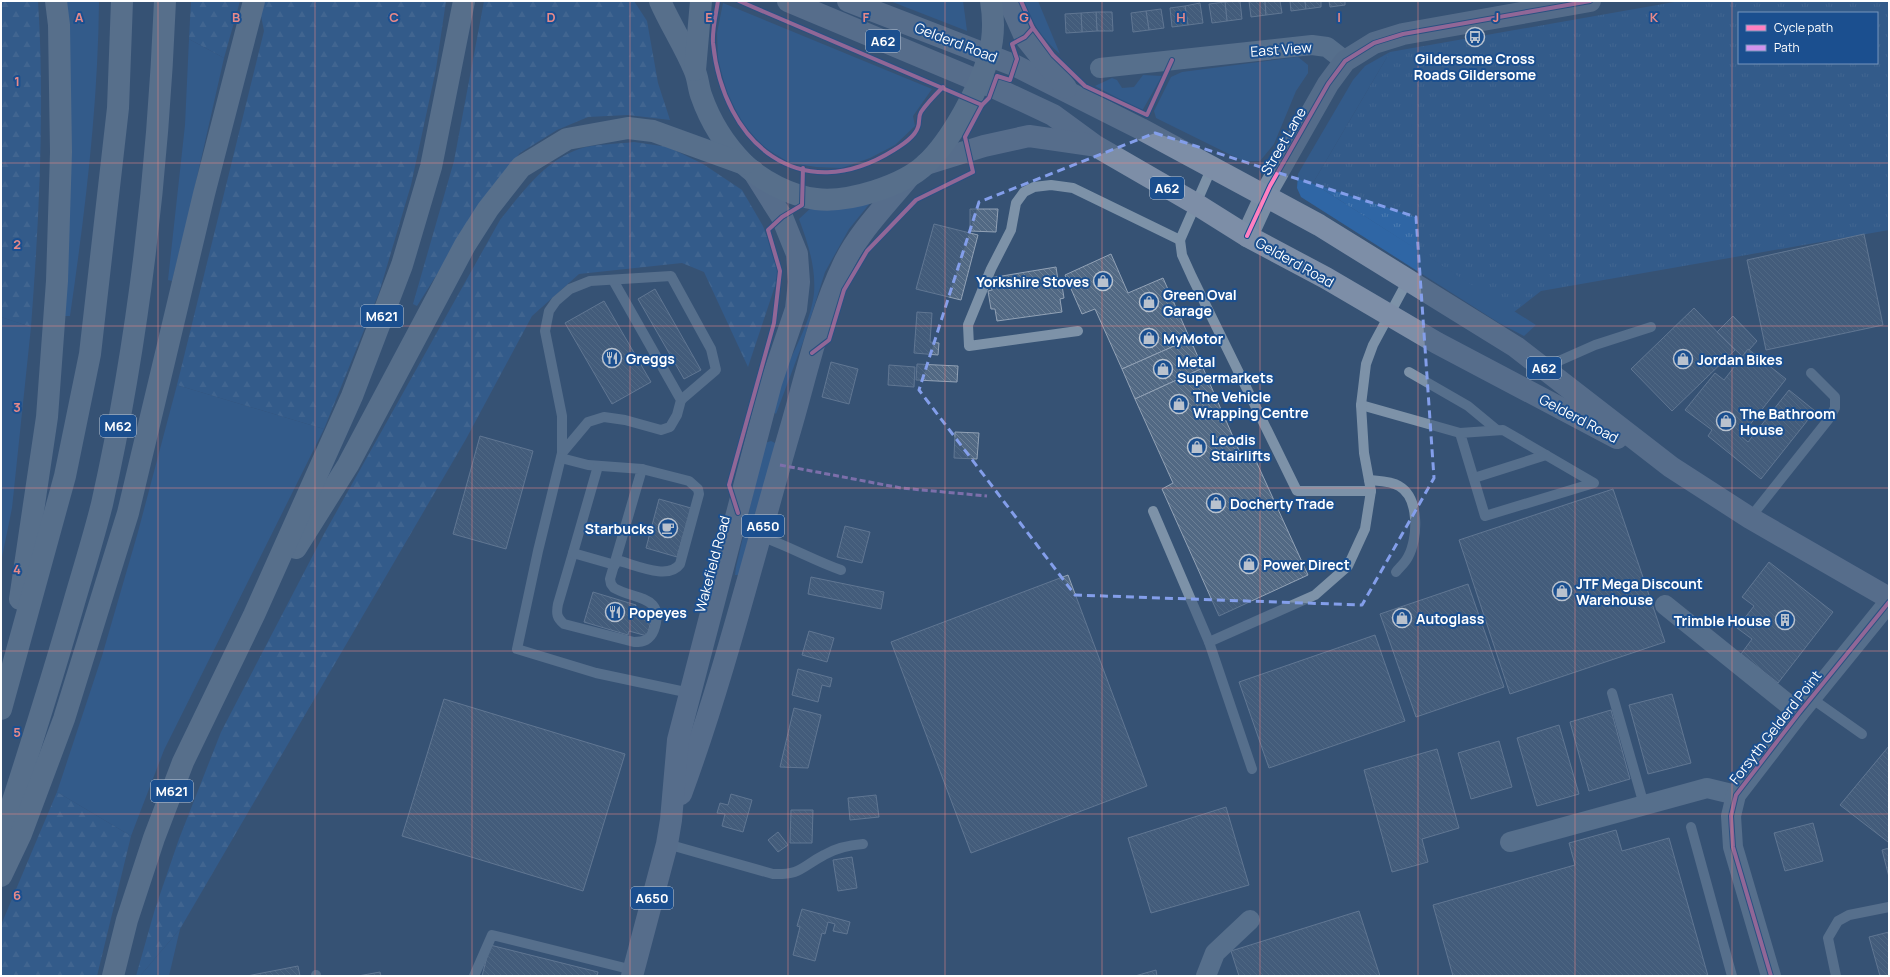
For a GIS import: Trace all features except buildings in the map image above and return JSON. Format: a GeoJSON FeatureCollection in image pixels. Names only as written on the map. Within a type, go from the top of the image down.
{"type":"FeatureCollection","features":[{"type":"Feature","properties":{"kind":"highway"},"geometry":{"type":"LineString","coordinates":[[3,705],[47,410],[57,281],[60,152],[59,25],[56,1]]}},
{"type":"Feature","properties":{"kind":"highway"},"geometry":{"type":"LineString","coordinates":[[3,705],[65,476],[90,354],[118,108],[122,1]]}},
{"type":"Feature","properties":{"kind":"highway","name":"M62"},"geometry":{"type":"LineString","coordinates":[[1,838],[41,716],[101,506],[127,381],[144,260],[160,103],[165,1]]}},
{"type":"Feature","properties":{"kind":"highway"},"geometry":{"type":"LineString","coordinates":[[1,876],[21,834],[64,719],[128,513],[204,194],[254,1]]}},
{"type":"Feature","properties":{"kind":"highway","name":"M621"},"geometry":{"type":"LineString","coordinates":[[113,976],[127,920],[154,838],[183,762],[254,615],[352,396],[402,265],[431,167],[464,1]]}},
{"type":"Feature","properties":{"kind":"highway"},"geometry":{"type":"LineString","coordinates":[[660,1],[695,70],[700,93],[709,116],[720,136],[748,168],[772,185],[817,199],[854,197],[879,190],[908,178],[926,164],[957,125],[989,56],[994,29],[991,1]]}},
{"type":"Feature","properties":{"kind":"highway"},"geometry":{"type":"LineString","coordinates":[[695,70],[701,1]]}},
{"type":"Feature","properties":{"kind":"highway","name":"M621"},"geometry":{"type":"LineString","coordinates":[[254,615],[348,465],[466,245],[488,209],[521,167],[567,139],[628,128],[652,131],[748,168]]}},
{"type":"Feature","properties":{"kind":"main road","name":"Gelderd Road"},"geometry":{"type":"LineString","coordinates":[[788,1],[978,81],[1053,115],[1094,145],[1196,204],[1247,236],[1326,278],[1437,342],[1671,467],[1750,518],[1889,598]]}},
{"type":"Feature","properties":{"kind":"main road","name":"Gelderd Road"},"geometry":{"type":"LineString","coordinates":[[848,1],[1016,66],[1141,129],[1319,225],[1516,346],[1671,467]]}},
{"type":"Feature","properties":{"kind":"main road"},"geometry":{"type":"LineString","coordinates":[[1009,1],[1025,37],[1070,93]]}},
{"type":"Feature","properties":{"kind":"main road"},"geometry":{"type":"LineString","coordinates":[[926,164],[984,146],[1029,136],[1094,145]]}},
{"type":"Feature","properties":{"kind":"main road","name":"Wakefield Road"},"geometry":{"type":"LineString","coordinates":[[632,973],[667,844],[671,820],[678,740],[771,383],[796,308],[799,282],[797,254],[782,217],[748,168]]}},
{"type":"Feature","properties":{"kind":"main road","name":"Wakefield Road"},"geometry":{"type":"LineString","coordinates":[[671,820],[695,755],[712,699],[823,313],[845,262],[867,227],[908,178]]}},
{"type":"Feature","properties":{"kind":"main road"},"geometry":{"type":"LineString","coordinates":[[690,693],[712,699]]}},
{"type":"Feature","properties":{"kind":"street"},"geometry":{"type":"LineString","coordinates":[[1345,61],[1374,43],[1403,34],[1590,1]]}},
{"type":"Feature","properties":{"kind":"street","name":"East View"},"geometry":{"type":"LineString","coordinates":[[1100,68],[1128,70],[1312,45],[1327,47],[1345,61]]}},
{"type":"Feature","properties":{"kind":"street","name":"Street Lane"},"geometry":{"type":"LineString","coordinates":[[1247,236],[1265,195],[1328,84],[1345,61]]}},
{"type":"Feature","properties":{"kind":"street","name":"Forsyth Gelderd Point"},"geometry":{"type":"LineString","coordinates":[[1771,976],[1733,847],[1731,816],[1736,795],[1799,713],[1889,602]]}},
{"type":"Feature","properties":{"kind":"street","name":"Forsyth Gelderd Point"},"geometry":{"type":"LineString","coordinates":[[1665,605],[1799,713]]}},
{"type":"Feature","properties":{"kind":"street","name":"Forsyth Gelderd Point"},"geometry":{"type":"LineString","coordinates":[[1510,842],[1708,788],[1736,795]]}},
{"type":"Feature","properties":{"kind":"street"},"geometry":{"type":"LineString","coordinates":[[1206,976],[1216,953],[1250,920]]}},
{"type":"Feature","properties":{"kind":"lane"},"geometry":{"type":"LineString","coordinates":[[1212,168],[1180,240],[1182,255],[1192,277],[1297,491],[1370,491]]}},
{"type":"Feature","properties":{"kind":"lane"},"geometry":{"type":"LineString","coordinates":[[1078,331],[969,346],[968,325],[991,269],[1011,230],[1016,203],[1024,192],[1034,187],[1051,185],[1073,188],[1180,240]]}},
{"type":"Feature","properties":{"kind":"lane"},"geometry":{"type":"LineString","coordinates":[[562,456],[588,422],[604,417],[625,420],[661,430],[670,427],[677,416],[681,400],[716,370],[711,349],[671,276],[590,281],[570,289],[549,311],[545,331],[562,416],[562,456],[517,649],[596,673],[690,693]]}},
{"type":"Feature","properties":{"kind":"lane"},"geometry":{"type":"LineString","coordinates":[[613,280],[681,400]]}},
{"type":"Feature","properties":{"kind":"lane"},"geometry":{"type":"LineString","coordinates":[[1209,642],[1315,595],[1348,566],[1365,529],[1370,491],[1364,454],[1361,405],[1366,364],[1374,345],[1408,280]]}},
{"type":"Feature","properties":{"kind":"lane"},"geometry":{"type":"LineString","coordinates":[[1543,368],[1595,345],[1651,327]]}},
{"type":"Feature","properties":{"kind":"lane"},"geometry":{"type":"LineString","coordinates":[[1409,372],[1468,406],[1497,430]]}},
{"type":"Feature","properties":{"kind":"lane"},"geometry":{"type":"LineString","coordinates":[[1750,518],[1828,420],[1835,408],[1835,397],[1811,373]]}},
{"type":"Feature","properties":{"kind":"lane"},"geometry":{"type":"LineString","coordinates":[[1361,405],[1460,433],[1503,430],[1594,483],[1485,516],[1460,433]]}},
{"type":"Feature","properties":{"kind":"lane"},"geometry":{"type":"LineString","coordinates":[[1474,478],[1546,455]]}},
{"type":"Feature","properties":{"kind":"lane"},"geometry":{"type":"LineString","coordinates":[[562,456],[588,465],[642,469],[689,481],[698,489],[699,494],[680,564],[676,569],[663,573],[573,553]]}},
{"type":"Feature","properties":{"kind":"lane"},"geometry":{"type":"LineString","coordinates":[[598,466],[556,613],[558,619],[564,624],[634,642],[643,642],[652,636],[656,625],[654,606],[648,600],[614,588],[610,579],[642,469]]}},
{"type":"Feature","properties":{"kind":"lane"},"geometry":{"type":"LineString","coordinates":[[1368,480],[1399,486],[1407,494],[1413,508],[1416,522],[1414,542],[1408,558],[1396,572]]}},
{"type":"Feature","properties":{"kind":"lane"},"geometry":{"type":"LineString","coordinates":[[1153,511],[1209,642],[1252,769]]}},
{"type":"Feature","properties":{"kind":"lane"},"geometry":{"type":"LineString","coordinates":[[760,536],[792,547],[810,559],[841,570]]}},
{"type":"Feature","properties":{"kind":"lane"},"geometry":{"type":"LineString","coordinates":[[1612,693],[1644,805]]}},
{"type":"Feature","properties":{"kind":"lane"},"geometry":{"type":"LineString","coordinates":[[1811,698],[1862,734]]}},
{"type":"Feature","properties":{"kind":"lane"},"geometry":{"type":"LineString","coordinates":[[1691,827],[1732,976]]}},
{"type":"Feature","properties":{"kind":"lane"},"geometry":{"type":"LineString","coordinates":[[667,844],[773,874],[790,875],[832,851],[845,846],[863,844]]}},
{"type":"Feature","properties":{"kind":"lane"},"geometry":{"type":"LineString","coordinates":[[1836,976],[1828,938],[1838,921],[1849,915],[1889,907]]}},
{"type":"Feature","properties":{"kind":"lane"},"geometry":{"type":"LineString","coordinates":[[474,976],[492,935],[632,973]]}},
{"type":"Feature","properties":{"kind":"highlighted area"},"geometry":{"type":"Polygon","coordinates":[[[1155,133],[1416,217],[1434,478],[1362,605],[1075,595],[919,390],[979,202],[1155,133]]]}},
{"type":"Feature","properties":{"kind":"green space"},"geometry":{"type":"Polygon","coordinates":[[[1,1],[38,1],[41,123],[31,327],[1,317],[1,1]]]}},
{"type":"Feature","properties":{"kind":"green space"},"geometry":{"type":"Polygon","coordinates":[[[66,1],[99,1],[96,80],[90,159],[70,316],[64,316],[66,1]]]}},
{"type":"Feature","properties":{"kind":"green space"},"geometry":{"type":"Polygon","coordinates":[[[191,1],[240,1],[224,58],[189,39],[191,1]]]}},
{"type":"Feature","properties":{"kind":"green space"},"geometry":{"type":"Polygon","coordinates":[[[263,1],[446,1],[436,69],[411,185],[379,293],[324,429],[177,385],[264,31],[260,10],[263,1]]]}},
{"type":"Feature","properties":{"kind":"green space"},"geometry":{"type":"Polygon","coordinates":[[[484,1],[634,1],[647,21],[658,83],[670,120],[628,115],[588,117],[557,130],[520,153],[492,187],[417,306],[413,304],[454,161],[484,1]]]}},
{"type":"Feature","properties":{"kind":"green space"},"geometry":{"type":"Polygon","coordinates":[[[890,1],[963,1],[967,31],[890,1]]]}},
{"type":"Feature","properties":{"kind":"green space"},"geometry":{"type":"Polygon","coordinates":[[[1023,1],[1038,1],[1060,54],[1038,30],[1023,1]]]}},
{"type":"Feature","properties":{"kind":"green space"},"geometry":{"type":"Polygon","coordinates":[[[1680,1],[1889,1],[1889,230],[1541,291],[1514,312],[1313,183],[1390,52],[1680,1]]]}},
{"type":"Feature","properties":{"kind":"green space"},"geometry":{"type":"Polygon","coordinates":[[[723,3],[932,89],[913,116],[915,126],[895,145],[870,158],[842,168],[816,167],[790,163],[763,147],[742,123],[727,93],[718,60],[717,33],[723,3]]]}},
{"type":"Feature","properties":{"kind":"green space"},"geometry":{"type":"Polygon","coordinates":[[[189,39],[224,58],[172,281],[168,280],[185,125],[189,39]]]}},
{"type":"Feature","properties":{"kind":"green space"},"geometry":{"type":"Polygon","coordinates":[[[1390,52],[1313,183],[1536,325],[1524,336],[1499,323],[1301,197],[1297,188],[1298,174],[1353,80],[1365,66],[1390,52]]]}},
{"type":"Feature","properties":{"kind":"green space"},"geometry":{"type":"Polygon","coordinates":[[[1298,57],[1308,65],[1308,73],[1296,91],[1274,144],[1260,161],[1243,161],[1156,118],[1154,111],[1171,77],[1182,72],[1298,57]]]}},
{"type":"Feature","properties":{"kind":"green space"},"geometry":{"type":"Polygon","coordinates":[[[1143,75],[1162,76],[1142,111],[1095,86],[1112,78],[1117,80],[1122,88],[1134,87],[1143,75]]]}},
{"type":"Feature","properties":{"kind":"green space"},"geometry":{"type":"Polygon","coordinates":[[[634,142],[668,147],[703,164],[742,190],[763,226],[780,271],[748,367],[704,272],[682,263],[579,274],[532,316],[466,439],[180,929],[140,976],[136,976],[155,909],[179,839],[221,732],[324,534],[500,220],[525,189],[544,170],[566,154],[592,146],[634,142]]]}},
{"type":"Feature","properties":{"kind":"green space"},"geometry":{"type":"Polygon","coordinates":[[[875,197],[849,229],[825,272],[803,342],[776,414],[773,411],[786,370],[803,333],[810,313],[814,293],[813,265],[799,219],[814,205],[875,197]]]}},
{"type":"Feature","properties":{"kind":"green space"},"geometry":{"type":"Polygon","coordinates":[[[1,317],[31,327],[12,508],[1,562],[1,317]]]}},
{"type":"Feature","properties":{"kind":"green space"},"geometry":{"type":"Polygon","coordinates":[[[177,385],[324,429],[164,750],[131,836],[57,792],[102,656],[138,532],[177,385]]]}},
{"type":"Feature","properties":{"kind":"green space"},"geometry":{"type":"Polygon","coordinates":[[[771,441],[777,444],[739,575],[735,575],[765,443],[771,441]]]}},
{"type":"Feature","properties":{"kind":"green space"},"geometry":{"type":"Polygon","coordinates":[[[57,792],[131,836],[97,976],[1,976],[1,925],[57,792]]]}},
{"type":"Feature","properties":{"kind":"green space"},"geometry":{"type":"Polygon","coordinates":[[[180,929],[169,976],[140,976],[180,929]]]}},
{"type":"Feature","properties":{"kind":"marked path"},"geometry":{"type":"LineString","coordinates":[[780,465],[901,488],[987,496]]}},
{"type":"Feature","properties":{"kind":"cycle path"},"geometry":{"type":"LineString","coordinates":[[718,1],[713,43],[720,79],[732,110],[750,136],[772,156],[798,168],[827,172],[860,166],[894,150],[914,134],[918,127],[921,112],[928,102],[943,87]]}},
{"type":"Feature","properties":{"kind":"cycle path"},"geometry":{"type":"LineString","coordinates":[[739,1],[982,105]]}},
{"type":"Feature","properties":{"kind":"cycle path"},"geometry":{"type":"LineString","coordinates":[[1021,1],[1033,28],[1053,55],[1085,86],[1147,115],[1172,60]]}},
{"type":"Feature","properties":{"kind":"cycle path"},"geometry":{"type":"LineString","coordinates":[[1247,236],[1270,186],[1328,84],[1345,61],[1374,43],[1403,34],[1590,1]]}},
{"type":"Feature","properties":{"kind":"cycle path"},"geometry":{"type":"LineString","coordinates":[[812,353],[829,340],[844,290],[867,251],[916,200],[973,172],[965,137],[982,105],[989,98],[997,76],[1010,80],[1017,59],[1012,44],[1025,37],[1033,28]]}},
{"type":"Feature","properties":{"kind":"cycle path"},"geometry":{"type":"LineString","coordinates":[[738,513],[729,485],[774,323],[780,271],[768,230],[782,217],[802,205],[803,168]]}},
{"type":"Feature","properties":{"kind":"cycle path"},"geometry":{"type":"LineString","coordinates":[[1771,976],[1733,847],[1731,816],[1736,795],[1799,713],[1889,602]]}},
{"type":"Feature","properties":{"kind":"place","name":"Gildersome Cross Roads Gildersome"},"geometry":{"type":"Point","coordinates":[1475,37]}},
{"type":"Feature","properties":{"kind":"place","name":"Yorkshire Stoves"},"geometry":{"type":"Point","coordinates":[1103,281]}},
{"type":"Feature","properties":{"kind":"place","name":"Green Oval Garage"},"geometry":{"type":"Point","coordinates":[1149,302]}},
{"type":"Feature","properties":{"kind":"place","name":"MyMotor"},"geometry":{"type":"Point","coordinates":[1149,338]}},
{"type":"Feature","properties":{"kind":"place","name":"Greggs"},"geometry":{"type":"Point","coordinates":[612,358]}},
{"type":"Feature","properties":{"kind":"place","name":"Jordan Bikes"},"geometry":{"type":"Point","coordinates":[1683,359]}},
{"type":"Feature","properties":{"kind":"place","name":"Metal Supermarkets"},"geometry":{"type":"Point","coordinates":[1163,369]}},
{"type":"Feature","properties":{"kind":"place","name":"The Vehicle Wrapping Centre"},"geometry":{"type":"Point","coordinates":[1179,404]}},
{"type":"Feature","properties":{"kind":"place","name":"The Bathroom House"},"geometry":{"type":"Point","coordinates":[1726,421]}},
{"type":"Feature","properties":{"kind":"place","name":"Leodis Stairlifts"},"geometry":{"type":"Point","coordinates":[1197,447]}},
{"type":"Feature","properties":{"kind":"place","name":"Docherty Trade"},"geometry":{"type":"Point","coordinates":[1216,503]}},
{"type":"Feature","properties":{"kind":"place","name":"Starbucks"},"geometry":{"type":"Point","coordinates":[668,528]}},
{"type":"Feature","properties":{"kind":"place","name":"Power Direct"},"geometry":{"type":"Point","coordinates":[1249,564]}},
{"type":"Feature","properties":{"kind":"place","name":"JTF Mega Discount Warehouse"},"geometry":{"type":"Point","coordinates":[1562,591]}},
{"type":"Feature","properties":{"kind":"place","name":"Popeyes"},"geometry":{"type":"Point","coordinates":[615,612]}},
{"type":"Feature","properties":{"kind":"place","name":"Autoglass"},"geometry":{"type":"Point","coordinates":[1402,618]}},
{"type":"Feature","properties":{"kind":"place","name":"Trimble House"},"geometry":{"type":"Point","coordinates":[1785,620]}}]}
